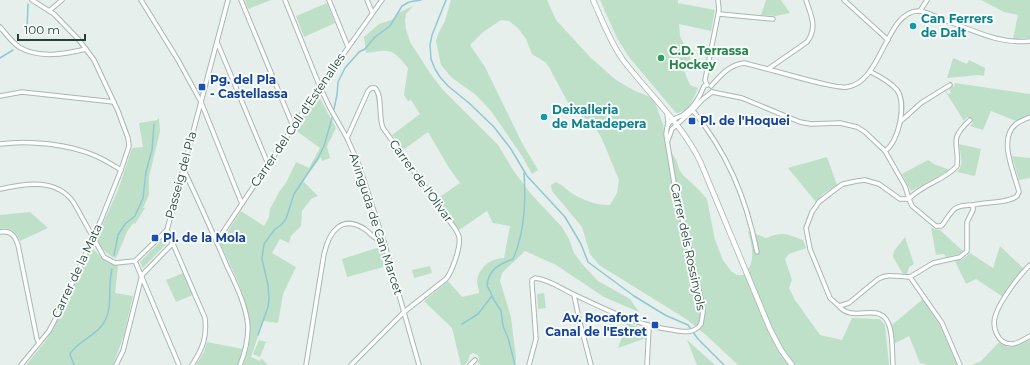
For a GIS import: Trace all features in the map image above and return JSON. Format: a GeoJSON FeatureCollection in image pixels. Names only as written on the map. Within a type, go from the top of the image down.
{"type":"FeatureCollection","features":[{"type":"Feature","properties":{"kind":"street","name":"Carrer de la Mata"},"geometry":{"type":"LineString","coordinates":[[22,365],[49,331],[62,306],[84,254],[93,238],[121,170],[129,146],[128,138],[114,102],[101,74],[86,49],[49,11],[32,0]]}},
{"type":"Feature","properties":{"kind":"street"},"geometry":{"type":"LineString","coordinates":[[49,11],[62,0]]}},
{"type":"Feature","properties":{"kind":"street"},"geometry":{"type":"LineString","coordinates":[[141,0],[178,60],[201,102],[242,204]]}},
{"type":"Feature","properties":{"kind":"street","name":"Passeig del Pla"},"geometry":{"type":"LineString","coordinates":[[135,261],[166,230],[228,0]]}},
{"type":"Feature","properties":{"kind":"street"},"geometry":{"type":"LineString","coordinates":[[241,0],[293,126]]}},
{"type":"Feature","properties":{"kind":"street","name":"Avinguda de Can Marcet"},"geometry":{"type":"LineString","coordinates":[[285,0],[320,87],[347,138],[359,165],[384,242],[419,365]]}},
{"type":"Feature","properties":{"kind":"street"},"geometry":{"type":"LineString","coordinates":[[329,0],[348,47]]}},
{"type":"Feature","properties":{"kind":"street"},"geometry":{"type":"LineString","coordinates":[[367,0],[372,12]]}},
{"type":"Feature","properties":{"kind":"street","name":"Carrer del Coll d'Estenalles"},"geometry":{"type":"LineString","coordinates":[[217,241],[293,126],[372,12],[382,0]]}},
{"type":"Feature","properties":{"kind":"street"},"geometry":{"type":"LineString","coordinates":[[593,0],[606,30],[623,59],[683,132],[694,149],[770,329],[781,350],[792,365]]}},
{"type":"Feature","properties":{"kind":"street"},"geometry":{"type":"LineString","coordinates":[[712,92],[713,89],[705,80],[718,14],[718,0]]}},
{"type":"Feature","properties":{"kind":"street"},"geometry":{"type":"LineString","coordinates":[[768,69],[807,42],[812,36],[814,31],[813,24],[806,0]]}},
{"type":"Feature","properties":{"kind":"street"},"geometry":{"type":"LineString","coordinates":[[844,0],[888,40]]}},
{"type":"Feature","properties":{"kind":"street"},"geometry":{"type":"LineString","coordinates":[[920,11],[927,0]]}},
{"type":"Feature","properties":{"kind":"street"},"geometry":{"type":"LineString","coordinates":[[692,109],[704,86],[709,85],[732,66],[744,63],[823,84],[848,87],[858,83],[870,72],[899,21],[906,15],[920,11],[1003,40],[1018,42],[1030,41]]}},
{"type":"Feature","properties":{"kind":"street"},"geometry":{"type":"LineString","coordinates":[[718,14],[773,19]]}},
{"type":"Feature","properties":{"kind":"street"},"geometry":{"type":"LineString","coordinates":[[0,27],[19,46],[35,52],[62,54],[86,49]]}},
{"type":"Feature","properties":{"kind":"street"},"geometry":{"type":"LineString","coordinates":[[217,42],[268,164]]}},
{"type":"Feature","properties":{"kind":"street"},"geometry":{"type":"LineString","coordinates":[[870,72],[889,83],[898,91],[901,106],[900,122],[890,148],[885,151]]}},
{"type":"Feature","properties":{"kind":"street"},"geometry":{"type":"LineString","coordinates":[[900,122],[921,103],[950,85]]}},
{"type":"Feature","properties":{"kind":"street","name":"Carrer de l'Olivar"},"geometry":{"type":"LineString","coordinates":[[347,138],[368,91],[371,88],[375,88],[378,93],[381,123],[383,128],[458,234],[459,246],[448,277],[404,312]]}},
{"type":"Feature","properties":{"kind":"street"},"geometry":{"type":"LineString","coordinates":[[703,90],[704,93],[709,95]]}},
{"type":"Feature","properties":{"kind":"street"},"geometry":{"type":"LineString","coordinates":[[0,96],[22,92],[114,102]]}},
{"type":"Feature","properties":{"kind":"street"},"geometry":{"type":"LineString","coordinates":[[667,128],[669,123],[692,109],[712,92]]}},
{"type":"Feature","properties":{"kind":"street"},"geometry":{"type":"LineString","coordinates":[[712,92],[742,98],[800,122],[811,124],[840,124],[857,127],[866,132],[885,151],[905,186],[912,206],[938,227],[943,224],[955,208],[959,206],[1010,200],[1017,196],[1019,192],[1009,158],[1008,139],[1009,133],[1016,124],[1030,117]]}},
{"type":"Feature","properties":{"kind":"street"},"geometry":{"type":"LineString","coordinates":[[692,109],[716,142],[730,166],[749,219],[757,252]]}},
{"type":"Feature","properties":{"kind":"street","name":"Carrer dels Rossinyols"},"geometry":{"type":"LineString","coordinates":[[667,141],[670,132],[692,109]]}},
{"type":"Feature","properties":{"kind":"street","name":"Carrer dels Rossinyols"},"geometry":{"type":"LineString","coordinates":[[529,365],[536,339],[532,290],[532,280],[535,278],[538,278],[635,322],[650,327],[680,331],[692,331],[699,328],[703,319],[702,303],[680,211],[667,141],[668,117],[666,112]]}},
{"type":"Feature","properties":{"kind":"street"},"geometry":{"type":"LineString","coordinates":[[893,365],[892,335],[885,317],[876,312],[851,314],[845,312],[830,298],[810,249],[806,228],[812,212],[819,202],[843,184],[865,180],[879,184],[900,199],[909,198],[952,172],[957,166],[956,139],[962,127],[970,120]]}},
{"type":"Feature","properties":{"kind":"street"},"geometry":{"type":"LineString","coordinates":[[670,132],[675,130],[683,132]]}},
{"type":"Feature","properties":{"kind":"street"},"geometry":{"type":"LineString","coordinates":[[0,144],[34,144],[68,147],[96,156],[121,170]]}},
{"type":"Feature","properties":{"kind":"street"},"geometry":{"type":"LineString","coordinates":[[183,168],[241,297],[248,326],[245,349],[240,365]]}},
{"type":"Feature","properties":{"kind":"street"},"geometry":{"type":"LineString","coordinates":[[0,189],[11,186],[37,184],[58,188],[69,196],[104,258],[115,263],[135,261],[142,274],[179,365]]}},
{"type":"Feature","properties":{"kind":"street"},"geometry":{"type":"LineString","coordinates":[[839,306],[849,303],[883,276],[889,275],[910,277],[933,263],[960,257],[967,251],[968,247],[968,222],[973,210],[973,205]]}},
{"type":"Feature","properties":{"kind":"street"},"geometry":{"type":"LineString","coordinates":[[306,365],[324,254],[332,232],[340,225],[351,224],[362,228],[377,240],[384,242]]}},
{"type":"Feature","properties":{"kind":"street"},"geometry":{"type":"LineString","coordinates":[[166,230],[205,318],[206,332],[203,344],[192,365]]}},
{"type":"Feature","properties":{"kind":"street"},"geometry":{"type":"LineString","coordinates":[[0,232],[6,231],[12,234],[18,245],[37,340],[39,343]]}},
{"type":"Feature","properties":{"kind":"street"},"geometry":{"type":"LineString","coordinates":[[116,365],[123,351],[142,274],[172,243]]}},
{"type":"Feature","properties":{"kind":"street"},"geometry":{"type":"LineString","coordinates":[[1030,265],[1009,291],[996,312],[994,323],[996,333],[1005,343],[1016,344],[1030,336]]}},
{"type":"Feature","properties":{"kind":"street"},"geometry":{"type":"LineString","coordinates":[[910,277],[942,323],[960,365]]}},
{"type":"Feature","properties":{"kind":"street"},"geometry":{"type":"LineString","coordinates":[[574,295],[591,365]]}},
{"type":"Feature","properties":{"kind":"street"},"geometry":{"type":"LineString","coordinates":[[351,365],[404,312]]}},
{"type":"Feature","properties":{"kind":"street"},"geometry":{"type":"LineString","coordinates":[[647,365],[650,327]]}},
{"type":"Feature","properties":{"kind":"street"},"geometry":{"type":"LineString","coordinates":[[470,365],[475,360]]}},
{"type":"Feature","properties":{"kind":"green space"},"geometry":{"type":"Polygon","coordinates":[[[245,0],[271,0],[248,9],[245,0]]]}},
{"type":"Feature","properties":{"kind":"green space"},"geometry":{"type":"Polygon","coordinates":[[[451,0],[547,0],[556,20],[591,58],[616,80],[654,100],[663,124],[667,144],[677,162],[679,169],[707,199],[715,240],[723,260],[731,271],[737,275],[743,275],[750,265],[752,254],[748,231],[766,238],[784,234],[803,240],[806,248],[789,254],[785,259],[792,280],[789,288],[795,300],[820,335],[842,340],[852,318],[880,319],[885,325],[889,365],[738,365],[706,335],[686,319],[599,265],[590,254],[582,227],[552,191],[551,185],[556,182],[574,195],[594,203],[610,205],[617,193],[619,180],[602,139],[589,121],[577,113],[567,101],[549,67],[545,62],[532,54],[526,39],[518,28],[509,21],[501,20],[483,32],[470,45],[485,67],[522,143],[538,170],[532,174],[522,156],[491,111],[476,95],[451,77],[441,65],[436,41],[445,21],[451,0]]]}},
{"type":"Feature","properties":{"kind":"green space","name":"C.D. Terrassa Hockey"},"geometry":{"type":"Polygon","coordinates":[[[600,0],[678,0],[678,3],[715,10],[711,31],[679,24],[680,36],[691,59],[681,64],[690,85],[698,88],[695,96],[687,108],[676,113],[629,57],[617,38],[600,0]]]}},
{"type":"Feature","properties":{"kind":"green space"},"geometry":{"type":"Polygon","coordinates":[[[766,0],[781,0],[790,13],[776,16],[761,15],[766,0]]]}},
{"type":"Feature","properties":{"kind":"green space"},"geometry":{"type":"Polygon","coordinates":[[[981,0],[1030,0],[1030,38],[1013,39],[1018,15],[1004,12],[981,0]]]}},
{"type":"Feature","properties":{"kind":"green space"},"geometry":{"type":"Polygon","coordinates":[[[327,3],[335,23],[304,37],[296,16],[327,3]]]}},
{"type":"Feature","properties":{"kind":"green space"},"geometry":{"type":"Polygon","coordinates":[[[413,6],[406,14],[406,29],[410,42],[430,73],[443,90],[498,145],[513,170],[531,194],[562,227],[569,239],[574,253],[583,265],[598,281],[630,299],[639,312],[604,297],[556,265],[525,251],[502,273],[500,281],[511,317],[516,358],[515,365],[481,365],[478,363],[478,355],[473,353],[470,355],[465,365],[461,365],[452,328],[424,301],[448,281],[462,297],[479,293],[477,281],[478,276],[486,264],[499,258],[504,258],[510,226],[493,223],[487,211],[459,230],[437,199],[460,183],[449,168],[428,132],[403,150],[392,135],[420,114],[411,100],[408,101],[404,95],[408,68],[394,53],[381,51],[366,53],[364,37],[379,24],[392,20],[398,13],[413,6]]]}},
{"type":"Feature","properties":{"kind":"green space"},"geometry":{"type":"Polygon","coordinates":[[[953,58],[967,64],[969,60],[985,68],[984,76],[979,75],[947,78],[953,58]]]}},
{"type":"Feature","properties":{"kind":"green space"},"geometry":{"type":"Polygon","coordinates":[[[955,83],[1030,94],[1030,115],[1016,121],[991,111],[983,130],[970,126],[973,123],[972,118],[967,117],[964,121],[945,91],[948,94],[951,93],[949,89],[954,86],[955,83]]]}},
{"type":"Feature","properties":{"kind":"green space"},"geometry":{"type":"Polygon","coordinates":[[[318,95],[336,128],[327,146],[330,158],[322,161],[321,157],[303,181],[318,196],[311,199],[302,211],[301,226],[291,236],[289,243],[280,239],[272,253],[296,267],[283,294],[278,323],[263,321],[251,357],[260,361],[261,358],[268,365],[243,365],[248,348],[250,333],[249,317],[240,287],[220,243],[241,211],[264,226],[269,217],[270,209],[279,192],[286,183],[296,162],[309,168],[320,148],[295,130],[318,95]]]}},
{"type":"Feature","properties":{"kind":"green space"},"geometry":{"type":"Polygon","coordinates":[[[159,118],[160,131],[149,177],[149,195],[143,208],[145,208],[135,224],[133,223],[127,232],[115,258],[103,250],[97,237],[118,190],[132,148],[143,147],[139,123],[157,120],[159,118]]]}},
{"type":"Feature","properties":{"kind":"green space"},"geometry":{"type":"Polygon","coordinates":[[[959,144],[981,149],[975,176],[957,172],[961,166],[959,144]]]}},
{"type":"Feature","properties":{"kind":"green space"},"geometry":{"type":"Polygon","coordinates":[[[1012,156],[1030,158],[1030,178],[1019,180],[1012,156]]]}},
{"type":"Feature","properties":{"kind":"green space"},"geometry":{"type":"Polygon","coordinates":[[[827,157],[837,185],[823,194],[816,202],[788,168],[827,157]]]}},
{"type":"Feature","properties":{"kind":"green space"},"geometry":{"type":"Polygon","coordinates":[[[928,160],[950,170],[911,191],[902,174],[928,160]]]}},
{"type":"Feature","properties":{"kind":"green space"},"geometry":{"type":"Polygon","coordinates":[[[30,212],[48,228],[20,241],[17,235],[12,231],[0,229],[0,215],[30,212]]]}},
{"type":"Feature","properties":{"kind":"green space"},"geometry":{"type":"Polygon","coordinates":[[[931,227],[940,230],[964,252],[946,257],[944,254],[936,255],[931,227]]]}},
{"type":"Feature","properties":{"kind":"green space"},"geometry":{"type":"Polygon","coordinates":[[[165,237],[167,243],[143,268],[140,262],[165,237]]]}},
{"type":"Feature","properties":{"kind":"green space"},"geometry":{"type":"Polygon","coordinates":[[[905,237],[914,264],[909,267],[907,274],[903,274],[893,257],[894,251],[905,237]]]}},
{"type":"Feature","properties":{"kind":"green space"},"geometry":{"type":"Polygon","coordinates":[[[1000,246],[1023,268],[1003,297],[976,279],[966,284],[955,261],[963,259],[970,253],[993,268],[1000,246]]]}},
{"type":"Feature","properties":{"kind":"green space"},"geometry":{"type":"Polygon","coordinates":[[[380,247],[384,253],[387,266],[347,277],[342,259],[380,247]]]}},
{"type":"Feature","properties":{"kind":"green space"},"geometry":{"type":"Polygon","coordinates":[[[92,248],[106,262],[118,266],[115,293],[133,296],[124,335],[113,365],[26,365],[52,331],[89,251],[92,248]]]}},
{"type":"Feature","properties":{"kind":"green space"},"geometry":{"type":"Polygon","coordinates":[[[430,266],[432,273],[414,278],[412,270],[430,266]]]}},
{"type":"Feature","properties":{"kind":"green space"},"geometry":{"type":"Polygon","coordinates":[[[183,273],[193,295],[176,302],[166,280],[183,273]]]}},
{"type":"Feature","properties":{"kind":"green space"},"geometry":{"type":"Polygon","coordinates":[[[544,293],[546,308],[538,309],[537,294],[544,293]]]}},
{"type":"Feature","properties":{"kind":"green space"},"geometry":{"type":"Polygon","coordinates":[[[923,299],[941,327],[957,365],[928,365],[920,363],[909,336],[894,344],[892,325],[923,299]]]}},
{"type":"Feature","properties":{"kind":"green space"},"geometry":{"type":"Polygon","coordinates":[[[627,323],[645,329],[646,338],[618,348],[627,323]]]}},
{"type":"Feature","properties":{"kind":"green space"},"geometry":{"type":"Polygon","coordinates":[[[259,340],[266,342],[260,357],[253,354],[259,340]]]}},
{"type":"Feature","properties":{"kind":"green space"},"geometry":{"type":"Polygon","coordinates":[[[687,340],[715,365],[697,365],[687,340]]]}},
{"type":"Feature","properties":{"kind":"green space"},"geometry":{"type":"Polygon","coordinates":[[[1030,340],[1030,365],[972,365],[981,361],[999,342],[1003,345],[1014,347],[1030,340]]]}},
{"type":"Feature","properties":{"kind":"green space"},"geometry":{"type":"Polygon","coordinates":[[[207,342],[243,349],[238,365],[196,365],[204,352],[207,342]]]}},
{"type":"Feature","properties":{"kind":"waterway"},"geometry":{"type":"LineString","coordinates":[[334,109],[338,82],[345,68],[375,37],[390,26],[402,6],[409,2],[421,0]]}},
{"type":"Feature","properties":{"kind":"waterway"},"geometry":{"type":"LineString","coordinates":[[446,0],[432,35],[430,45],[431,59],[440,77],[494,127],[511,149],[527,176],[565,217],[581,244],[588,262],[634,296],[665,315],[688,325],[698,339],[724,365]]}},
{"type":"Feature","properties":{"kind":"waterway"},"geometry":{"type":"LineString","coordinates":[[27,30],[28,4]]}},
{"type":"Feature","properties":{"kind":"waterway"},"geometry":{"type":"LineString","coordinates":[[0,58],[13,50]]}},
{"type":"Feature","properties":{"kind":"waterway"},"geometry":{"type":"LineString","coordinates":[[258,335],[268,307],[269,298],[268,285],[262,259],[264,244],[275,229],[286,219],[294,194],[318,158],[324,146],[332,118]]}},
{"type":"Feature","properties":{"kind":"waterway"},"geometry":{"type":"LineString","coordinates":[[114,255],[118,235],[125,224],[135,216],[143,198],[146,172],[152,150],[154,124]]}},
{"type":"Feature","properties":{"kind":"waterway"},"geometry":{"type":"LineString","coordinates":[[515,365],[508,338],[503,326],[501,311],[487,286],[488,280],[495,268],[513,259],[517,249],[524,217],[524,173]]}},
{"type":"Feature","properties":{"kind":"waterway"},"geometry":{"type":"LineString","coordinates":[[74,365],[70,354],[77,346],[95,332],[103,324],[106,318],[109,304],[112,269]]}},
{"type":"Feature","properties":{"kind":"waterway"},"geometry":{"type":"LineString","coordinates":[[462,324],[478,314],[492,296]]}},
{"type":"Feature","properties":{"kind":"place","name":"Can Ferrers de Dalt"},"geometry":{"type":"Point","coordinates":[913,26]}},
{"type":"Feature","properties":{"kind":"place","name":"C.D. Terrassa Hockey"},"geometry":{"type":"Point","coordinates":[661,58]}},
{"type":"Feature","properties":{"kind":"place","name":"Pg. del Pla - Castellassa"},"geometry":{"type":"Point","coordinates":[202,87]}},
{"type":"Feature","properties":{"kind":"place","name":"Deixalleria de Matadepera"},"geometry":{"type":"Point","coordinates":[544,117]}},
{"type":"Feature","properties":{"kind":"place","name":"Pl. de l'Hoquei"},"geometry":{"type":"Point","coordinates":[692,121]}},
{"type":"Feature","properties":{"kind":"place","name":"Pl. de la Mola"},"geometry":{"type":"Point","coordinates":[155,238]}},
{"type":"Feature","properties":{"kind":"place","name":"Av. Rocafort - Canal de l'Estret"},"geometry":{"type":"Point","coordinates":[655,325]}}]}
